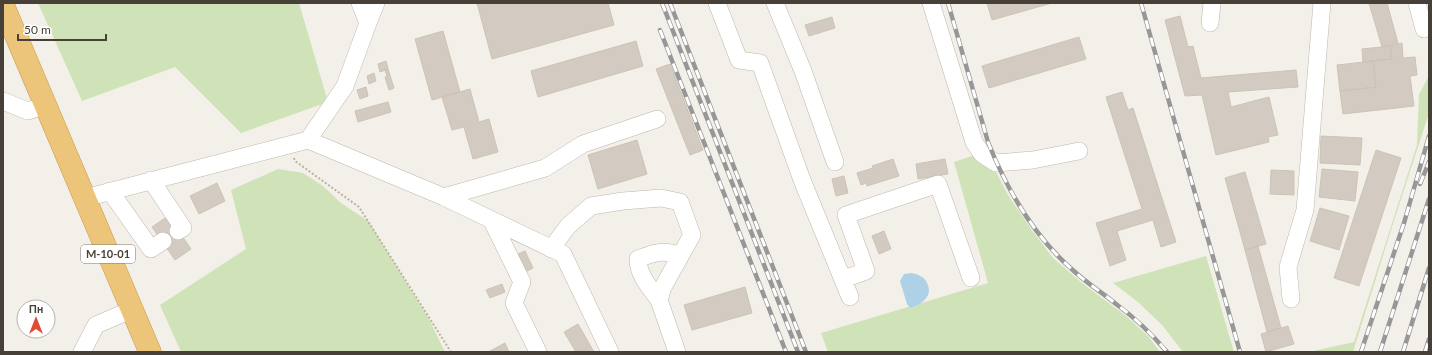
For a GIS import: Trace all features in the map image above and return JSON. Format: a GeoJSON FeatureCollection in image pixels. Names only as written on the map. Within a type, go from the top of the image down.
{"type":"FeatureCollection","features":[{"type":"Feature","properties":{"kind":"highway","name":"М-10-01"},"geometry":{"type":"LineString","coordinates":[[3,5],[150,352]]}},
{"type":"Feature","properties":{"kind":"street"},"geometry":{"type":"LineString","coordinates":[[360,3],[368,23]]}},
{"type":"Feature","properties":{"kind":"street"},"geometry":{"type":"LineString","coordinates":[[308,140],[345,86],[376,3]]}},
{"type":"Feature","properties":{"kind":"street"},"geometry":{"type":"LineString","coordinates":[[717,3],[739,60],[760,63],[802,180],[844,279],[850,298]]}},
{"type":"Feature","properties":{"kind":"street"},"geometry":{"type":"LineString","coordinates":[[775,3],[836,162]]}},
{"type":"Feature","properties":{"kind":"street"},"geometry":{"type":"LineString","coordinates":[[931,3],[974,142],[982,154],[996,163],[1033,160],[1079,151]]}},
{"type":"Feature","properties":{"kind":"street"},"geometry":{"type":"LineString","coordinates":[[1210,23],[1212,3]]}},
{"type":"Feature","properties":{"kind":"street"},"geometry":{"type":"LineString","coordinates":[[1291,299],[1288,267],[1305,210],[1322,3]]}},
{"type":"Feature","properties":{"kind":"street"},"geometry":{"type":"LineString","coordinates":[[1417,3],[1424,29]]}},
{"type":"Feature","properties":{"kind":"street"},"geometry":{"type":"LineString","coordinates":[[3,101],[28,111],[46,105]]}},
{"type":"Feature","properties":{"kind":"street"},"geometry":{"type":"LineString","coordinates":[[444,197],[545,168],[583,144],[657,119]]}},
{"type":"Feature","properties":{"kind":"street"},"geometry":{"type":"LineString","coordinates":[[85,198],[308,140],[444,197],[563,254],[610,352]]}},
{"type":"Feature","properties":{"kind":"street"},"geometry":{"type":"LineString","coordinates":[[151,180],[183,228],[178,231]]}},
{"type":"Feature","properties":{"kind":"street"},"geometry":{"type":"LineString","coordinates":[[844,279],[866,271],[846,215],[938,184],[971,278]]}},
{"type":"Feature","properties":{"kind":"street"},"geometry":{"type":"LineString","coordinates":[[110,191],[151,249],[163,242]]}},
{"type":"Feature","properties":{"kind":"street"},"geometry":{"type":"LineString","coordinates":[[551,249],[568,226],[591,206],[623,200],[661,198],[680,202],[692,235],[664,287],[659,300]]}},
{"type":"Feature","properties":{"kind":"street"},"geometry":{"type":"LineString","coordinates":[[492,220],[522,282],[514,303],[538,352]]}},
{"type":"Feature","properties":{"kind":"street"},"geometry":{"type":"LineString","coordinates":[[677,352],[659,300],[646,283],[638,266],[638,259],[656,252],[673,253],[680,256]]}},
{"type":"Feature","properties":{"kind":"street"},"geometry":{"type":"LineString","coordinates":[[82,352],[96,324],[131,310]]}},
{"type":"Feature","properties":{"kind":"path"},"geometry":{"type":"LineString","coordinates":[[290,144],[295,161],[358,207],[450,352]]}},
{"type":"Feature","properties":{"kind":"green space"},"geometry":{"type":"Polygon","coordinates":[[[38,3],[299,3],[328,102],[241,133],[175,67],[82,101],[38,3]]]}},
{"type":"Feature","properties":{"kind":"green space"},"geometry":{"type":"Polygon","coordinates":[[[1429,76],[1429,113],[1353,352],[1309,352],[1354,342],[1417,145],[1419,94],[1429,76]]]}},
{"type":"Feature","properties":{"kind":"green space"},"geometry":{"type":"Polygon","coordinates":[[[975,155],[996,172],[1008,195],[1053,258],[1082,283],[1126,316],[1149,337],[1160,352],[828,352],[821,333],[988,283],[954,162],[975,155]]]}},
{"type":"Feature","properties":{"kind":"green space"},"geometry":{"type":"Polygon","coordinates":[[[278,169],[303,173],[323,186],[341,203],[368,221],[429,319],[445,352],[181,352],[160,305],[246,249],[231,190],[278,169]]]}},
{"type":"Feature","properties":{"kind":"green space"},"geometry":{"type":"Polygon","coordinates":[[[1206,256],[1234,352],[1183,352],[1162,325],[1138,302],[1113,283],[1206,256]]]}},
{"type":"Feature","properties":{"kind":"water"},"geometry":{"type":"Polygon","coordinates":[[[911,273],[918,275],[927,282],[929,292],[928,296],[922,302],[910,308],[907,304],[900,281],[904,274],[911,273]]]}},
{"type":"Feature","properties":{"kind":"building"},"geometry":{"type":"Polygon","coordinates":[[[477,3],[608,3],[614,25],[492,59],[477,3]]]}},
{"type":"Feature","properties":{"kind":"building"},"geometry":{"type":"Polygon","coordinates":[[[987,3],[1052,3],[992,20],[987,3]]]}},
{"type":"Feature","properties":{"kind":"building"},"geometry":{"type":"Polygon","coordinates":[[[1369,3],[1387,3],[1398,43],[1382,47],[1369,3]]]}},
{"type":"Feature","properties":{"kind":"building"},"geometry":{"type":"Polygon","coordinates":[[[1180,16],[1188,47],[1193,46],[1201,78],[1296,70],[1298,87],[1228,92],[1231,107],[1269,97],[1278,135],[1268,137],[1269,142],[1216,155],[1202,95],[1185,96],[1165,20],[1180,16]]]}},
{"type":"Feature","properties":{"kind":"building"},"geometry":{"type":"Polygon","coordinates":[[[832,17],[835,28],[809,36],[805,25],[832,17]]]}},
{"type":"Feature","properties":{"kind":"building"},"geometry":{"type":"Polygon","coordinates":[[[443,31],[460,92],[432,100],[415,39],[443,31]]]}},
{"type":"Feature","properties":{"kind":"building"},"geometry":{"type":"Polygon","coordinates":[[[1079,37],[1086,59],[989,88],[982,66],[1079,37]]]}},
{"type":"Feature","properties":{"kind":"building"},"geometry":{"type":"Polygon","coordinates":[[[636,41],[643,66],[538,97],[531,71],[636,41]]]}},
{"type":"Feature","properties":{"kind":"building"},"geometry":{"type":"Polygon","coordinates":[[[1402,43],[1403,58],[1415,57],[1417,75],[1410,76],[1414,106],[1343,114],[1340,91],[1376,87],[1373,61],[1392,59],[1390,46],[1402,43]]]}},
{"type":"Feature","properties":{"kind":"building"},"geometry":{"type":"Polygon","coordinates":[[[1390,46],[1392,59],[1363,62],[1362,49],[1390,46]]]}},
{"type":"Feature","properties":{"kind":"building"},"geometry":{"type":"Polygon","coordinates":[[[386,61],[388,69],[380,72],[378,64],[386,61]]]}},
{"type":"Feature","properties":{"kind":"building"},"geometry":{"type":"Polygon","coordinates":[[[1373,61],[1376,87],[1340,91],[1337,65],[1373,61]]]}},
{"type":"Feature","properties":{"kind":"building"},"geometry":{"type":"Polygon","coordinates":[[[670,64],[703,150],[690,155],[656,69],[670,64]]]}},
{"type":"Feature","properties":{"kind":"building"},"geometry":{"type":"Polygon","coordinates":[[[388,69],[394,88],[389,90],[385,77],[387,76],[385,70],[388,69]]]}},
{"type":"Feature","properties":{"kind":"building"},"geometry":{"type":"Polygon","coordinates":[[[374,73],[376,81],[369,84],[367,76],[374,73]]]}},
{"type":"Feature","properties":{"kind":"building"},"geometry":{"type":"Polygon","coordinates":[[[366,87],[368,96],[360,99],[357,90],[366,87]]]}},
{"type":"Feature","properties":{"kind":"building"},"geometry":{"type":"Polygon","coordinates":[[[470,89],[479,122],[489,119],[498,152],[473,159],[464,127],[452,130],[442,97],[470,89]]]}},
{"type":"Feature","properties":{"kind":"building"},"geometry":{"type":"Polygon","coordinates":[[[1122,92],[1128,110],[1133,108],[1176,242],[1161,247],[1153,220],[1117,231],[1126,260],[1110,266],[1096,223],[1142,209],[1106,97],[1122,92]]]}},
{"type":"Feature","properties":{"kind":"building"},"geometry":{"type":"Polygon","coordinates":[[[388,102],[391,112],[358,122],[355,111],[388,102]]]}},
{"type":"Feature","properties":{"kind":"building"},"geometry":{"type":"Polygon","coordinates":[[[1321,136],[1362,138],[1360,165],[1320,163],[1321,136]]]}},
{"type":"Feature","properties":{"kind":"building"},"geometry":{"type":"Polygon","coordinates":[[[637,140],[647,174],[598,189],[588,155],[637,140]]]}},
{"type":"Feature","properties":{"kind":"building"},"geometry":{"type":"Polygon","coordinates":[[[1376,150],[1401,158],[1359,286],[1334,278],[1376,150]]]}},
{"type":"Feature","properties":{"kind":"building"},"geometry":{"type":"Polygon","coordinates":[[[893,159],[899,176],[867,186],[866,183],[861,185],[857,173],[893,159]]]}},
{"type":"Feature","properties":{"kind":"building"},"geometry":{"type":"Polygon","coordinates":[[[945,159],[948,174],[918,179],[916,164],[945,159]]]}},
{"type":"Feature","properties":{"kind":"building"},"geometry":{"type":"Polygon","coordinates":[[[1322,169],[1358,172],[1355,201],[1319,197],[1322,169]]]}},
{"type":"Feature","properties":{"kind":"building"},"geometry":{"type":"Polygon","coordinates":[[[1271,170],[1294,171],[1294,195],[1270,194],[1271,170]]]}},
{"type":"Feature","properties":{"kind":"building"},"geometry":{"type":"Polygon","coordinates":[[[1245,172],[1266,244],[1245,250],[1225,178],[1245,172]]]}},
{"type":"Feature","properties":{"kind":"building"},"geometry":{"type":"Polygon","coordinates":[[[844,176],[848,193],[836,196],[832,179],[844,176]]]}},
{"type":"Feature","properties":{"kind":"building"},"geometry":{"type":"Polygon","coordinates":[[[217,183],[225,201],[199,214],[190,196],[217,183]]]}},
{"type":"Feature","properties":{"kind":"building"},"geometry":{"type":"Polygon","coordinates":[[[1320,208],[1349,216],[1339,250],[1310,241],[1320,208]]]}},
{"type":"Feature","properties":{"kind":"building"},"geometry":{"type":"Polygon","coordinates":[[[168,216],[191,249],[175,260],[152,227],[168,216]]]}},
{"type":"Feature","properties":{"kind":"building"},"geometry":{"type":"Polygon","coordinates":[[[884,231],[891,249],[879,254],[872,236],[884,231]]]}},
{"type":"Feature","properties":{"kind":"building"},"geometry":{"type":"Polygon","coordinates":[[[1258,246],[1281,328],[1267,332],[1245,250],[1258,246]]]}},
{"type":"Feature","properties":{"kind":"building"},"geometry":{"type":"Polygon","coordinates":[[[525,251],[533,268],[525,272],[516,255],[525,251]]]}},
{"type":"Feature","properties":{"kind":"building"},"geometry":{"type":"Polygon","coordinates":[[[502,284],[505,292],[490,298],[486,290],[502,284]]]}},
{"type":"Feature","properties":{"kind":"building"},"geometry":{"type":"Polygon","coordinates":[[[745,287],[752,313],[692,330],[684,305],[745,287]]]}},
{"type":"Feature","properties":{"kind":"building"},"geometry":{"type":"Polygon","coordinates":[[[578,324],[594,352],[576,352],[564,332],[578,324]]]}},
{"type":"Feature","properties":{"kind":"building"},"geometry":{"type":"Polygon","coordinates":[[[1288,326],[1294,344],[1266,352],[1261,334],[1288,326]]]}},
{"type":"Feature","properties":{"kind":"building"},"geometry":{"type":"Polygon","coordinates":[[[505,343],[509,352],[488,352],[505,343]]]}},
{"type":"Feature","properties":{"kind":"railway"},"geometry":{"type":"LineString","coordinates":[[662,3],[798,352]]}},
{"type":"Feature","properties":{"kind":"railway"},"geometry":{"type":"LineString","coordinates":[[670,3],[806,352]]}},
{"type":"Feature","properties":{"kind":"railway"},"geometry":{"type":"LineString","coordinates":[[948,3],[988,142],[1013,195],[1035,229],[1061,259],[1137,321],[1167,352]]}},
{"type":"Feature","properties":{"kind":"railway"},"geometry":{"type":"LineString","coordinates":[[1141,3],[1240,352]]}},
{"type":"Feature","properties":{"kind":"railway"},"geometry":{"type":"LineString","coordinates":[[660,30],[786,352]]}},
{"type":"Feature","properties":{"kind":"railway"},"geometry":{"type":"LineString","coordinates":[[1361,352],[1404,223],[1429,136]]}},
{"type":"Feature","properties":{"kind":"railway"},"geometry":{"type":"LineString","coordinates":[[1420,184],[1429,162]]}},
{"type":"Feature","properties":{"kind":"railway"},"geometry":{"type":"LineString","coordinates":[[1380,352],[1429,199]]}},
{"type":"Feature","properties":{"kind":"railway"},"geometry":{"type":"LineString","coordinates":[[1403,352],[1429,268]]}},
{"type":"Feature","properties":{"kind":"railway"},"geometry":{"type":"LineString","coordinates":[[1425,352],[1429,339]]}}]}
